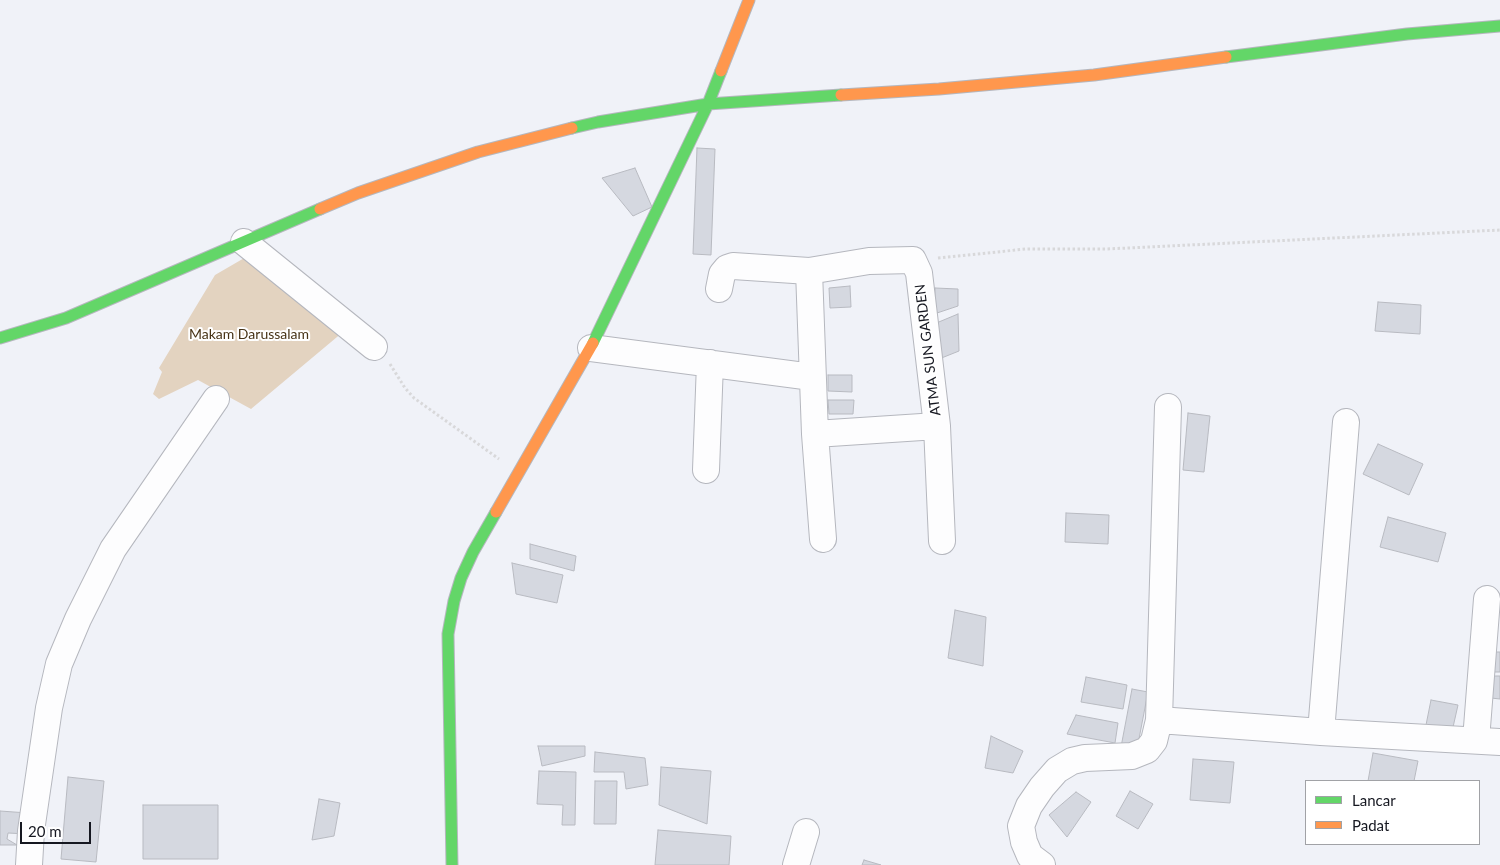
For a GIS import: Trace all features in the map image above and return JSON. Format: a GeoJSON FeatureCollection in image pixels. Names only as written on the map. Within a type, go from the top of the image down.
{"type":"FeatureCollection","features":[{"type":"Feature","properties":{"kind":"street"},"geometry":{"type":"LineString","coordinates":[[452,865],[448,634],[454,601],[461,578],[473,552],[591,348],[708,104],[749,0]]}},
{"type":"Feature","properties":{"kind":"street"},"geometry":{"type":"LineString","coordinates":[[0,338],[66,318],[358,192],[478,152],[598,122],[708,104],[939,89],[1094,75],[1329,43],[1500,26]]}},
{"type":"Feature","properties":{"kind":"street"},"geometry":{"type":"LineString","coordinates":[[244,242],[374,347]]}},
{"type":"Feature","properties":{"kind":"street"},"geometry":{"type":"LineString","coordinates":[[719,289],[722,274],[727,268],[733,266],[809,271],[869,261],[913,260]]}},
{"type":"Feature","properties":{"kind":"street","name":"ATMA SUN GARDEN"},"geometry":{"type":"LineString","coordinates":[[913,260],[919,273],[937,426],[942,541]]}},
{"type":"Feature","properties":{"kind":"street"},"geometry":{"type":"LineString","coordinates":[[809,271],[812,377],[823,539]]}},
{"type":"Feature","properties":{"kind":"street"},"geometry":{"type":"LineString","coordinates":[[591,348],[812,377]]}},
{"type":"Feature","properties":{"kind":"street"},"geometry":{"type":"LineString","coordinates":[[706,470],[710,363]]}},
{"type":"Feature","properties":{"kind":"street"},"geometry":{"type":"LineString","coordinates":[[29,865],[31,832],[47,717],[59,664],[78,619],[113,549],[216,399]]}},
{"type":"Feature","properties":{"kind":"street"},"geometry":{"type":"LineString","coordinates":[[1042,865],[1030,856],[1024,842],[1021,826],[1030,806],[1042,787],[1057,770],[1072,760],[1132,756],[1147,750],[1154,742],[1159,720],[1168,408]]}},
{"type":"Feature","properties":{"kind":"street"},"geometry":{"type":"LineString","coordinates":[[1321,732],[1346,422]]}},
{"type":"Feature","properties":{"kind":"street","name":"ATMA SUN GARDEN"},"geometry":{"type":"LineString","coordinates":[[815,434],[937,426]]}},
{"type":"Feature","properties":{"kind":"street"},"geometry":{"type":"LineString","coordinates":[[1159,720],[1321,732],[1488,741],[1487,599]]}},
{"type":"Feature","properties":{"kind":"street"},"geometry":{"type":"LineString","coordinates":[[796,865],[806,832]]}},
{"type":"Feature","properties":{"kind":"path"},"geometry":{"type":"LineString","coordinates":[[913,260],[1026,249],[1117,249],[1500,230]]}},
{"type":"Feature","properties":{"kind":"path"},"geometry":{"type":"LineString","coordinates":[[374,347],[390,364],[414,398],[518,473]]}},
{"type":"Feature","properties":{"kind":"green space","name":"Makam Darussalam"},"geometry":{"type":"Polygon","coordinates":[[[246,257],[343,332],[251,409],[198,380],[159,399],[153,394],[162,372],[159,368],[215,275],[246,257]]]}},
{"type":"Feature","properties":{"kind":"building"},"geometry":{"type":"Polygon","coordinates":[[[697,148],[715,149],[711,255],[693,254],[697,148]]]}},
{"type":"Feature","properties":{"kind":"building"},"geometry":{"type":"Polygon","coordinates":[[[635,168],[652,207],[633,216],[602,178],[635,168]]]}},
{"type":"Feature","properties":{"kind":"building"},"geometry":{"type":"Polygon","coordinates":[[[850,286],[851,307],[830,308],[829,288],[850,286]]]}},
{"type":"Feature","properties":{"kind":"building"},"geometry":{"type":"Polygon","coordinates":[[[935,288],[958,289],[958,306],[934,314],[935,288]]]}},
{"type":"Feature","properties":{"kind":"building"},"geometry":{"type":"Polygon","coordinates":[[[1378,302],[1421,305],[1420,334],[1375,331],[1378,302]]]}},
{"type":"Feature","properties":{"kind":"building"},"geometry":{"type":"Polygon","coordinates":[[[958,314],[959,351],[939,359],[934,324],[958,314]]]}},
{"type":"Feature","properties":{"kind":"building"},"geometry":{"type":"Polygon","coordinates":[[[828,375],[852,375],[852,392],[828,391],[828,375]]]}},
{"type":"Feature","properties":{"kind":"building"},"geometry":{"type":"Polygon","coordinates":[[[828,400],[854,400],[853,414],[829,414],[828,400]]]}},
{"type":"Feature","properties":{"kind":"building"},"geometry":{"type":"Polygon","coordinates":[[[1188,413],[1210,416],[1204,472],[1183,470],[1188,413]]]}},
{"type":"Feature","properties":{"kind":"building"},"geometry":{"type":"Polygon","coordinates":[[[1378,444],[1423,464],[1409,495],[1363,474],[1378,444]]]}},
{"type":"Feature","properties":{"kind":"building"},"geometry":{"type":"Polygon","coordinates":[[[1066,513],[1109,515],[1108,544],[1065,542],[1066,513]]]}},
{"type":"Feature","properties":{"kind":"building"},"geometry":{"type":"Polygon","coordinates":[[[1388,517],[1446,533],[1438,562],[1380,547],[1388,517]]]}},
{"type":"Feature","properties":{"kind":"building"},"geometry":{"type":"Polygon","coordinates":[[[530,544],[576,556],[574,571],[530,559],[530,544]]]}},
{"type":"Feature","properties":{"kind":"building"},"geometry":{"type":"Polygon","coordinates":[[[512,563],[563,575],[557,603],[516,594],[512,563]]]}},
{"type":"Feature","properties":{"kind":"building"},"geometry":{"type":"Polygon","coordinates":[[[955,610],[986,617],[983,666],[948,658],[955,610]]]}},
{"type":"Feature","properties":{"kind":"building"},"geometry":{"type":"Polygon","coordinates":[[[1493,652],[1500,652],[1500,672],[1493,672],[1493,652]]]}},
{"type":"Feature","properties":{"kind":"building"},"geometry":{"type":"Polygon","coordinates":[[[1491,676],[1500,676],[1500,699],[1491,698],[1491,676]]]}},
{"type":"Feature","properties":{"kind":"building"},"geometry":{"type":"Polygon","coordinates":[[[1086,677],[1127,685],[1123,709],[1081,702],[1086,677]]]}},
{"type":"Feature","properties":{"kind":"building"},"geometry":{"type":"Polygon","coordinates":[[[1132,689],[1148,692],[1138,744],[1121,747],[1132,689]]]}},
{"type":"Feature","properties":{"kind":"building"},"geometry":{"type":"Polygon","coordinates":[[[1431,700],[1458,705],[1449,745],[1423,740],[1431,700]]]}},
{"type":"Feature","properties":{"kind":"building"},"geometry":{"type":"Polygon","coordinates":[[[1076,715],[1118,723],[1115,743],[1067,734],[1076,715]]]}},
{"type":"Feature","properties":{"kind":"building"},"geometry":{"type":"Polygon","coordinates":[[[991,736],[1023,751],[1013,773],[985,768],[991,736]]]}},
{"type":"Feature","properties":{"kind":"building"},"geometry":{"type":"Polygon","coordinates":[[[538,746],[585,746],[585,756],[542,766],[538,746]]]}},
{"type":"Feature","properties":{"kind":"building"},"geometry":{"type":"Polygon","coordinates":[[[595,752],[645,758],[648,785],[626,789],[624,772],[594,772],[595,752]]]}},
{"type":"Feature","properties":{"kind":"building"},"geometry":{"type":"Polygon","coordinates":[[[1373,753],[1418,761],[1414,780],[1368,780],[1373,753]]]}},
{"type":"Feature","properties":{"kind":"building"},"geometry":{"type":"Polygon","coordinates":[[[1193,759],[1234,762],[1230,803],[1190,800],[1193,759]]]}},
{"type":"Feature","properties":{"kind":"building"},"geometry":{"type":"Polygon","coordinates":[[[661,767],[711,771],[707,824],[659,805],[661,767]]]}},
{"type":"Feature","properties":{"kind":"building"},"geometry":{"type":"Polygon","coordinates":[[[539,771],[576,772],[575,825],[562,825],[563,805],[537,804],[539,771]]]}},
{"type":"Feature","properties":{"kind":"building"},"geometry":{"type":"Polygon","coordinates":[[[68,777],[104,781],[96,862],[61,859],[68,777]]]}},
{"type":"Feature","properties":{"kind":"building"},"geometry":{"type":"Polygon","coordinates":[[[595,781],[617,781],[616,824],[594,824],[595,781]]]}},
{"type":"Feature","properties":{"kind":"building"},"geometry":{"type":"Polygon","coordinates":[[[1130,791],[1153,804],[1138,829],[1116,816],[1130,791]]]}},
{"type":"Feature","properties":{"kind":"building"},"geometry":{"type":"Polygon","coordinates":[[[1076,792],[1091,802],[1067,837],[1049,815],[1076,792]]]}},
{"type":"Feature","properties":{"kind":"building"},"geometry":{"type":"Polygon","coordinates":[[[319,799],[340,803],[334,836],[312,840],[319,799]]]}},
{"type":"Feature","properties":{"kind":"building"},"geometry":{"type":"Polygon","coordinates":[[[143,805],[218,805],[218,859],[143,859],[143,805]]]}},
{"type":"Feature","properties":{"kind":"building"},"geometry":{"type":"Polygon","coordinates":[[[0,811],[28,813],[27,834],[8,833],[7,839],[17,845],[0,845],[0,811]]]}},
{"type":"Feature","properties":{"kind":"building"},"geometry":{"type":"Polygon","coordinates":[[[658,830],[731,836],[729,865],[655,865],[658,830]]]}},
{"type":"Feature","properties":{"kind":"building"},"geometry":{"type":"Polygon","coordinates":[[[864,860],[881,865],[862,865],[864,860]]]}},
{"type":"Feature","properties":{"kind":"traffic: fast"},"geometry":{"type":"LineString","coordinates":[[1226,57],[1407,34],[1500,26]]}},
{"type":"Feature","properties":{"kind":"traffic: fast"},"geometry":{"type":"LineString","coordinates":[[593,343],[708,104],[721,71]]}},
{"type":"Feature","properties":{"kind":"traffic: fast"},"geometry":{"type":"LineString","coordinates":[[572,128],[708,104],[841,95]]}},
{"type":"Feature","properties":{"kind":"traffic: fast"},"geometry":{"type":"LineString","coordinates":[[0,338],[66,318],[320,209]]}},
{"type":"Feature","properties":{"kind":"traffic: fast"},"geometry":{"type":"LineString","coordinates":[[452,865],[448,634],[454,601],[461,578],[473,552],[496,512]]}},
{"type":"Feature","properties":{"kind":"traffic: slow"},"geometry":{"type":"LineString","coordinates":[[721,71],[749,0]]}},
{"type":"Feature","properties":{"kind":"traffic: slow"},"geometry":{"type":"LineString","coordinates":[[841,95],[939,89],[1094,75],[1226,57]]}},
{"type":"Feature","properties":{"kind":"traffic: slow"},"geometry":{"type":"LineString","coordinates":[[320,209],[358,193],[478,152],[572,128]]}},
{"type":"Feature","properties":{"kind":"traffic: slow"},"geometry":{"type":"LineString","coordinates":[[496,512],[593,343]]}}]}
